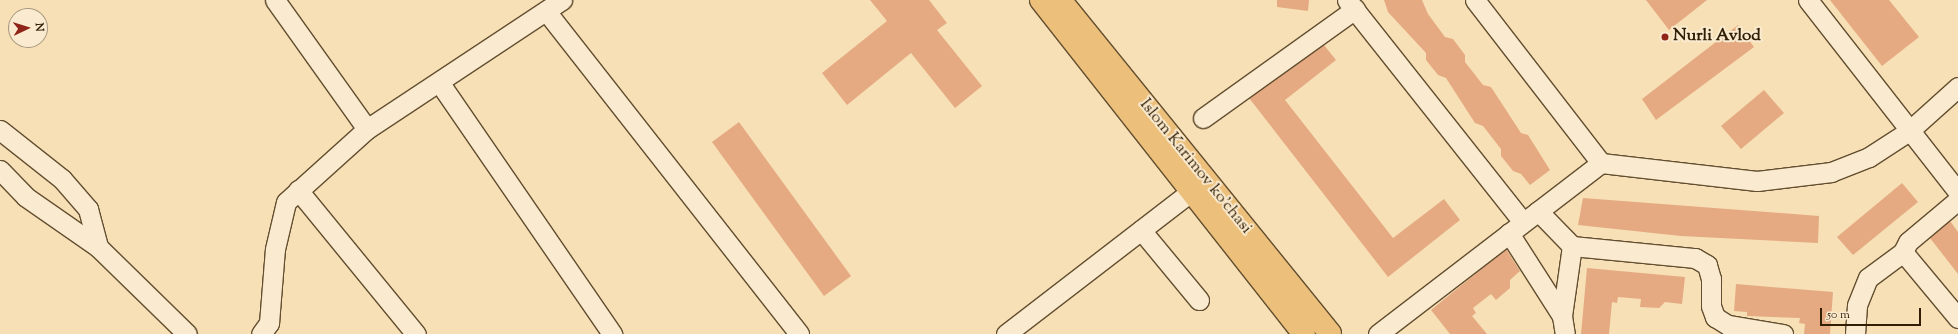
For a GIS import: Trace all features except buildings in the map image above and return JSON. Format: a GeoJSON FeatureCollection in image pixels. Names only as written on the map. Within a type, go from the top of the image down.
{"type":"FeatureCollection","features":[{"type":"Feature","properties":{"kind":"main road","name":"Islom Karimov ko'chasi"},"geometry":{"type":"LineString","coordinates":[[1041,0],[1304,334]]}},
{"type":"Feature","properties":{"kind":"main road","name":"Islom Karimov ko'chasi"},"geometry":{"type":"LineString","coordinates":[[1060,0],[1330,334]]}},
{"type":"Feature","properties":{"kind":"street"},"geometry":{"type":"LineString","coordinates":[[275,0],[367,129]]}},
{"type":"Feature","properties":{"kind":"street"},"geometry":{"type":"LineString","coordinates":[[267,330],[276,242],[286,202],[367,129],[562,0]]}},
{"type":"Feature","properties":{"kind":"street"},"geometry":{"type":"LineString","coordinates":[[1475,0],[1601,163]]}},
{"type":"Feature","properties":{"kind":"street"},"geometry":{"type":"LineString","coordinates":[[1808,0],[1958,192]]}},
{"type":"Feature","properties":{"kind":"street"},"geometry":{"type":"LineString","coordinates":[[1203,118],[1351,5],[1516,228],[1564,325]]}},
{"type":"Feature","properties":{"kind":"street"},"geometry":{"type":"LineString","coordinates":[[546,11],[799,334]]}},
{"type":"Feature","properties":{"kind":"street"},"geometry":{"type":"LineString","coordinates":[[439,82],[612,334]]}},
{"type":"Feature","properties":{"kind":"street"},"geometry":{"type":"LineString","coordinates":[[1378,334],[1601,163],[1757,181],[1831,172],[1869,156],[1909,131],[1958,87]]}},
{"type":"Feature","properties":{"kind":"street"},"geometry":{"type":"LineString","coordinates":[[0,130],[62,179],[88,209],[98,247]]}},
{"type":"Feature","properties":{"kind":"street"},"geometry":{"type":"LineString","coordinates":[[0,170],[26,197],[98,247],[187,334]]}},
{"type":"Feature","properties":{"kind":"street"},"geometry":{"type":"LineString","coordinates":[[298,190],[416,334]]}},
{"type":"Feature","properties":{"kind":"street"},"geometry":{"type":"LineString","coordinates":[[1006,334],[1192,191]]}},
{"type":"Feature","properties":{"kind":"street"},"geometry":{"type":"LineString","coordinates":[[1855,334],[1857,304],[1868,278],[1903,252],[1908,242],[1958,200]]}},
{"type":"Feature","properties":{"kind":"street"},"geometry":{"type":"LineString","coordinates":[[1538,211],[1572,246],[1695,258],[1707,265],[1711,279],[1711,306],[1715,317],[1728,325],[1783,334]]}},
{"type":"Feature","properties":{"kind":"street"},"geometry":{"type":"LineString","coordinates":[[1141,230],[1199,300]]}},
{"type":"Feature","properties":{"kind":"street"},"geometry":{"type":"LineString","coordinates":[[1564,325],[1572,246]]}},
{"type":"Feature","properties":{"kind":"street"},"geometry":{"type":"LineString","coordinates":[[1903,252],[1958,318]]}},
{"type":"Feature","properties":{"kind":"place","name":"Nurli Avlod"},"geometry":{"type":"Point","coordinates":[1665,37]}}]}
